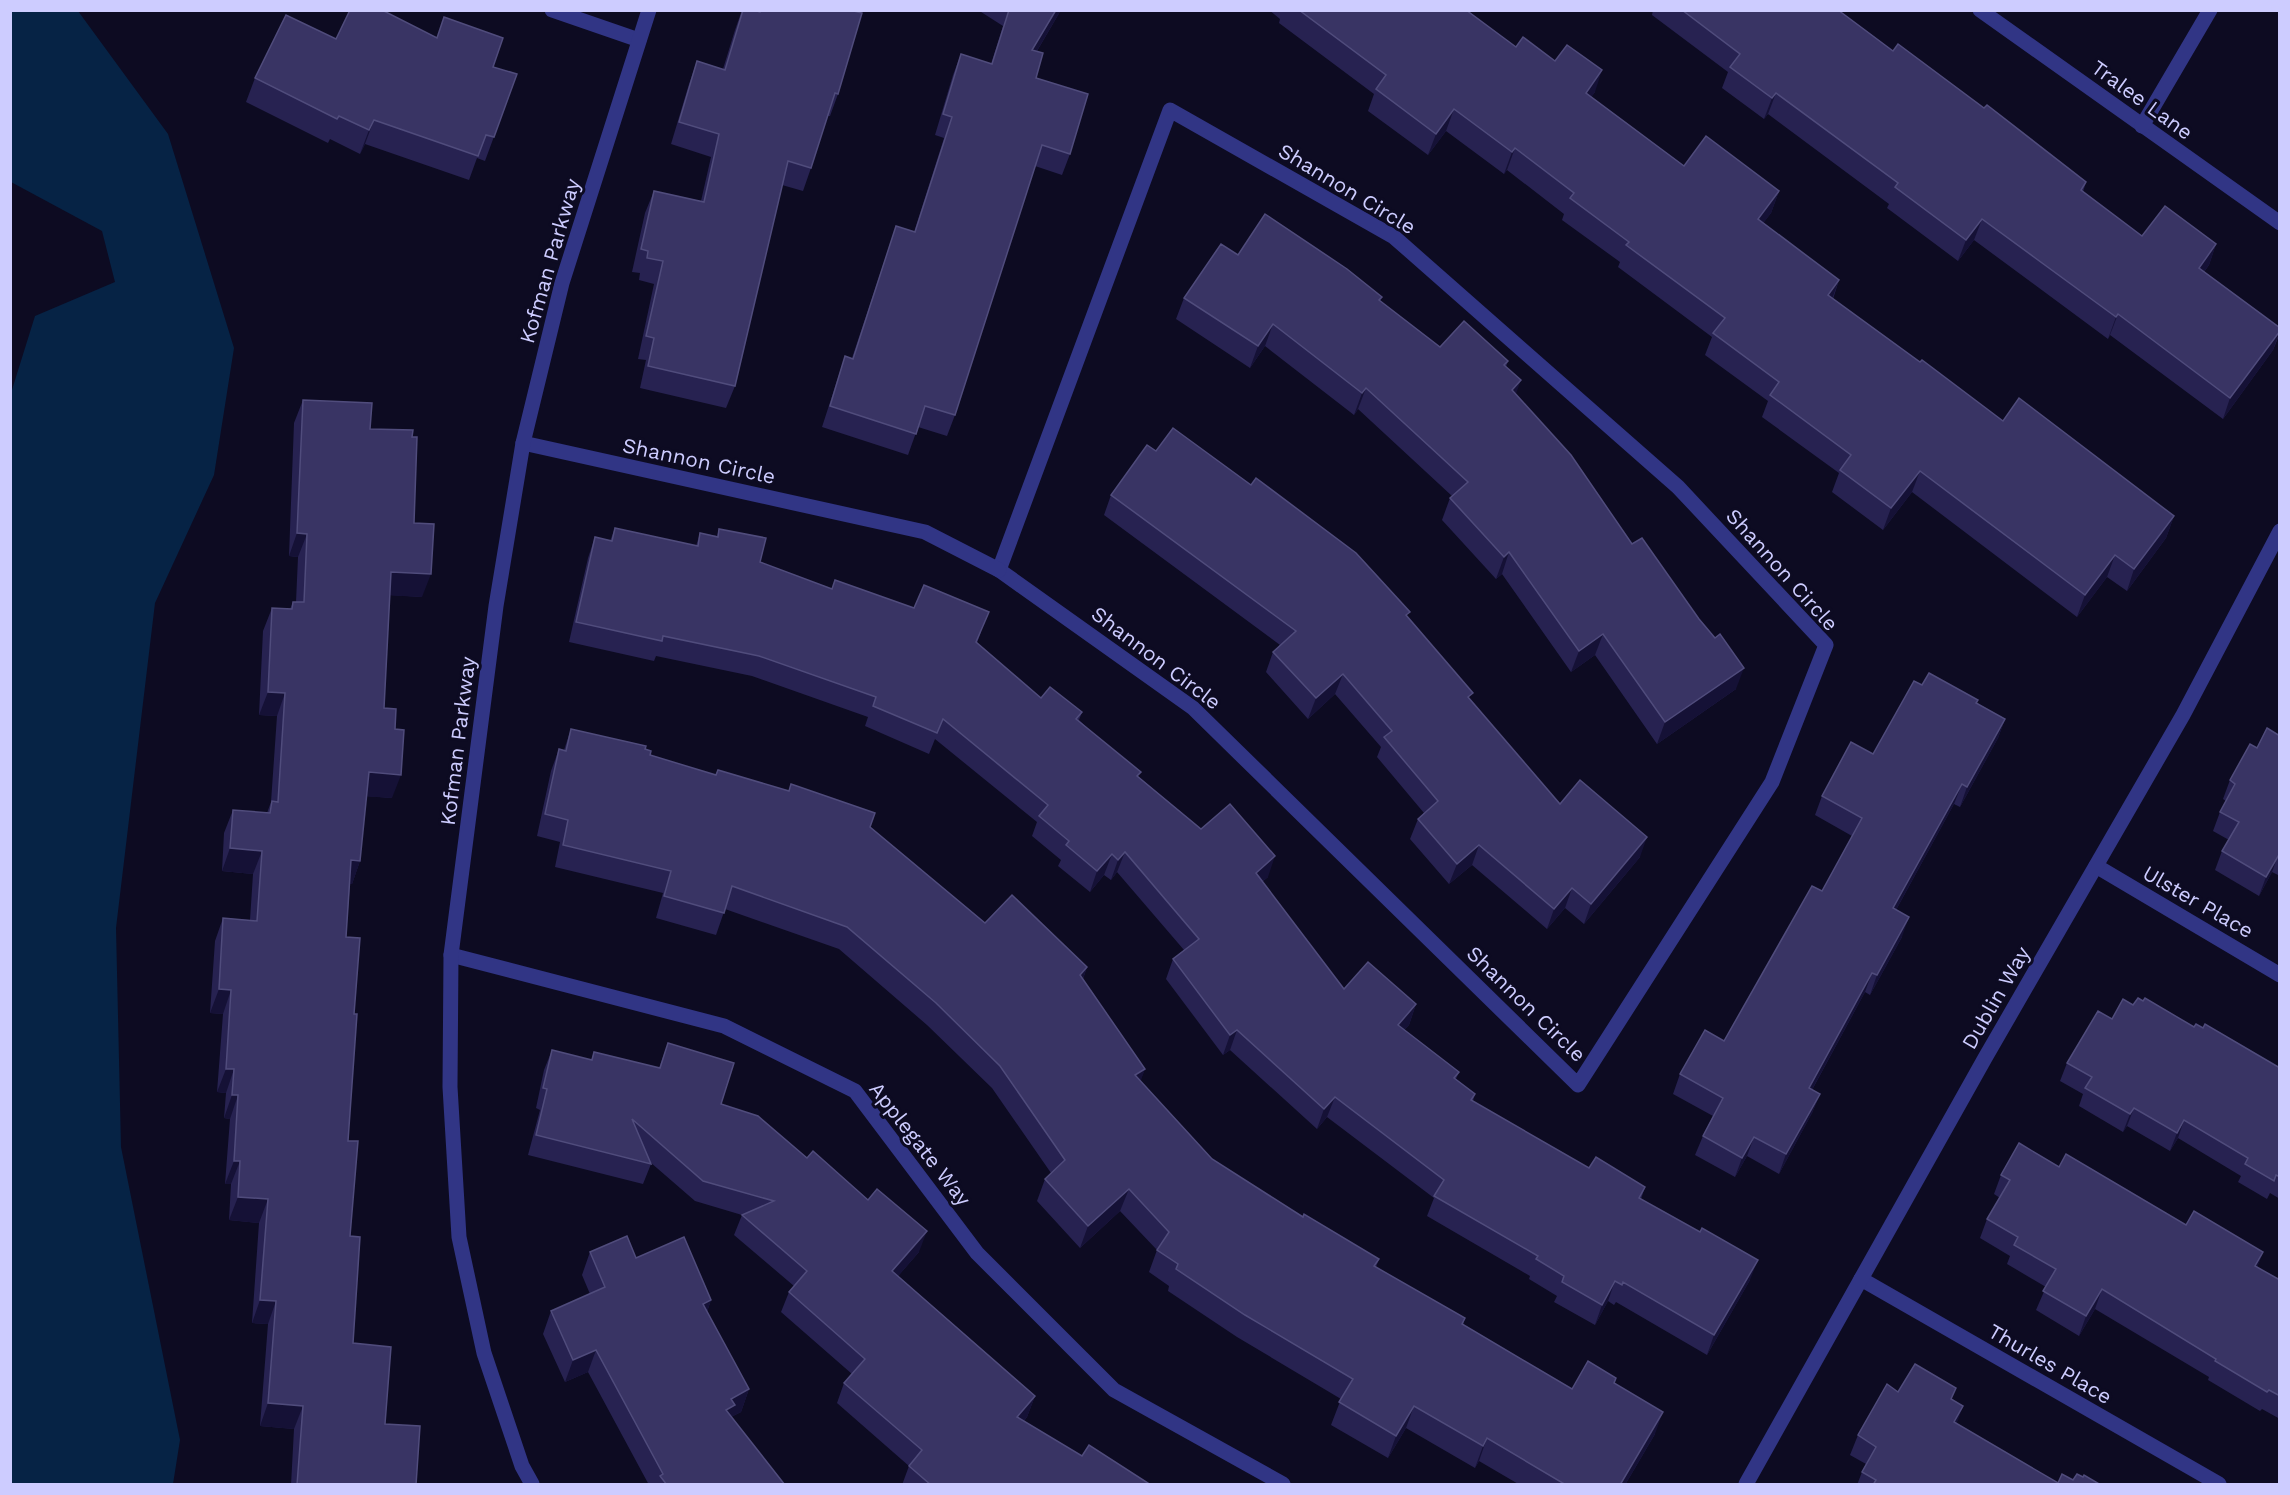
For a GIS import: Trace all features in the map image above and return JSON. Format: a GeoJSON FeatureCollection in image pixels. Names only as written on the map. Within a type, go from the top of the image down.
{"type":"FeatureCollection","features":[{"type":"Feature","properties":{"kind":"street"},"geometry":{"type":"LineString","coordinates":[[552,10],[639,40]]}},
{"type":"Feature","properties":{"kind":"street","name":"Kofman Parkway"},"geometry":{"type":"LineString","coordinates":[[532,1485],[522,1466],[484,1353],[459,1237],[450,1087],[451,955],[496,606],[524,443],[562,283],[649,10]]}},
{"type":"Feature","properties":{"kind":"street","name":"Tralee Lane"},"geometry":{"type":"LineString","coordinates":[[1980,10],[2280,223]]}},
{"type":"Feature","properties":{"kind":"street"},"geometry":{"type":"LineString","coordinates":[[2142,126],[2210,10]]}},
{"type":"Feature","properties":{"kind":"street","name":"Shannon Circle"},"geometry":{"type":"LineString","coordinates":[[524,443],[926,532],[999,570],[1193,708],[1578,1085],[1772,782],[1826,645],[1678,487],[1394,237],[1170,110],[999,570]]}},
{"type":"Feature","properties":{"kind":"street","name":"Dublin Way"},"geometry":{"type":"LineString","coordinates":[[1746,1485],[2183,715],[2280,531]]}},
{"type":"Feature","properties":{"kind":"street","name":"Ulster Place"},"geometry":{"type":"LineString","coordinates":[[2096,866],[2280,975]]}},
{"type":"Feature","properties":{"kind":"street","name":"Applegate Way"},"geometry":{"type":"LineString","coordinates":[[451,955],[724,1026],[855,1091],[977,1253],[1114,1390],[1283,1485]]}},
{"type":"Feature","properties":{"kind":"street","name":"Thurles Place"},"geometry":{"type":"LineString","coordinates":[[1861,1280],[2219,1485]]}},
{"type":"Feature","properties":{"kind":"water"},"geometry":{"type":"Polygon","coordinates":[[[10,11],[78,11],[168,134],[234,348],[214,475],[155,603],[116,928],[121,1147],[180,1440],[173,1484],[11,1484],[11,393],[35,316],[115,282],[102,231],[11,182],[10,11]]]}},
{"type":"Feature","properties":{"kind":"building"},"geometry":{"type":"Polygon","coordinates":[[[350,10],[382,10],[437,38],[444,17],[503,38],[493,67],[517,74],[494,137],[486,135],[478,156],[374,120],[369,130],[339,116],[337,119],[255,78],[286,15],[336,39],[350,10]]]}},
{"type":"Feature","properties":{"kind":"building"},"geometry":{"type":"Polygon","coordinates":[[[743,10],[760,12],[761,10],[855,10],[862,13],[838,94],[835,93],[811,168],[788,161],[735,386],[648,366],[654,338],[646,336],[663,261],[647,258],[648,251],[641,249],[654,191],[704,202],[719,134],[679,122],[697,61],[725,70],[743,10]]]}},
{"type":"Feature","properties":{"kind":"building"},"geometry":{"type":"Polygon","coordinates":[[[1009,10],[1056,10],[1032,50],[1043,53],[1036,78],[1088,94],[1070,154],[1042,145],[955,415],[925,406],[916,434],[830,406],[845,356],[853,359],[896,226],[915,232],[952,117],[943,114],[961,54],[992,64],[1009,10]]]}},
{"type":"Feature","properties":{"kind":"building"},"geometry":{"type":"Polygon","coordinates":[[[1299,10],[1466,10],[1516,47],[1523,37],[1555,61],[1567,45],[1602,70],[1586,93],[1684,166],[1706,136],[1779,191],[1758,219],[1839,280],[1828,295],[1920,362],[1922,360],[2003,421],[2019,398],[2174,516],[2134,569],[2115,555],[2085,595],[1920,471],[1891,508],[1840,470],[1851,455],[1770,395],[1779,382],[1713,333],[1725,318],[1626,245],[1629,242],[1570,198],[1574,193],[1515,148],[1512,152],[1454,109],[1436,134],[1376,89],[1386,75],[1299,10]]]}},
{"type":"Feature","properties":{"kind":"building"},"geometry":{"type":"Polygon","coordinates":[[[1682,10],[1838,10],[1893,51],[1898,44],[1984,108],[1987,105],[2086,182],[2081,190],[2142,236],[2165,206],[2216,244],[2199,268],[2280,328],[2280,331],[2230,398],[2118,314],[2116,317],[1982,219],[1966,240],[1895,187],[1898,183],[1776,93],[1772,98],[1730,67],[1740,54],[1682,10]]]}},
{"type":"Feature","properties":{"kind":"building"},"geometry":{"type":"Polygon","coordinates":[[[1265,214],[1347,269],[1382,297],[1379,300],[1440,347],[1464,321],[1508,361],[1504,365],[1521,380],[1512,390],[1571,455],[1632,544],[1642,538],[1699,619],[1715,638],[1720,634],[1744,668],[1665,722],[1603,634],[1579,651],[1509,552],[1504,557],[1450,498],[1468,482],[1366,388],[1362,393],[1273,324],[1258,346],[1184,298],[1221,244],[1238,255],[1265,214]]]}},
{"type":"Feature","properties":{"kind":"building"},"geometry":{"type":"Polygon","coordinates":[[[303,400],[372,403],[370,429],[413,430],[412,437],[417,437],[414,523],[434,524],[431,574],[391,572],[384,708],[396,709],[395,729],[404,730],[401,775],[369,772],[360,861],[351,860],[346,937],[360,938],[348,1141],[358,1141],[350,1236],[360,1237],[353,1343],[391,1347],[385,1424],[420,1426],[416,1485],[297,1485],[303,1406],[268,1403],[276,1301],[260,1300],[268,1199],[238,1197],[240,1161],[234,1161],[238,1095],[232,1095],[234,1069],[226,1069],[231,990],[219,989],[223,918],[257,921],[262,851],[230,848],[233,810],[270,813],[272,801],[278,802],[285,693],[268,692],[272,608],[292,609],[293,602],[304,602],[307,534],[297,533],[303,400]]]}},
{"type":"Feature","properties":{"kind":"building"},"geometry":{"type":"Polygon","coordinates":[[[1173,428],[1251,485],[1256,478],[1356,553],[1410,612],[1406,615],[1473,693],[1468,697],[1560,804],[1580,780],[1647,837],[1591,904],[1572,888],[1554,909],[1479,845],[1457,864],[1418,819],[1438,801],[1384,737],[1392,731],[1343,674],[1316,698],[1273,652],[1296,631],[1111,495],[1147,445],[1156,451],[1173,428]]]}},
{"type":"Feature","properties":{"kind":"building"},"geometry":{"type":"Polygon","coordinates":[[[615,528],[698,546],[700,533],[718,537],[719,529],[766,538],[760,562],[832,589],[835,580],[914,608],[924,585],[989,612],[976,642],[1041,698],[1050,687],[1082,712],[1076,719],[1141,772],[1137,776],[1201,829],[1230,804],[1275,856],[1256,873],[1344,989],[1368,962],[1416,1004],[1398,1025],[1459,1072],[1454,1078],[1475,1094],[1471,1100],[1589,1168],[1596,1157],[1645,1187],[1639,1198],[1700,1232],[1702,1228],[1758,1260],[1714,1335],[1623,1282],[1622,1285],[1615,1281],[1602,1305],[1562,1282],[1564,1276],[1536,1259],[1538,1256],[1434,1196],[1444,1180],[1335,1097],[1324,1109],[1237,1030],[1230,1035],[1173,959],[1199,939],[1125,852],[1118,860],[1112,854],[1097,871],[1066,845],[1069,841],[1039,816],[1048,805],[943,719],[937,733],[873,706],[876,697],[759,656],[663,636],[662,641],[576,622],[595,537],[612,541],[615,528]]]}},
{"type":"Feature","properties":{"kind":"building"},"geometry":{"type":"Polygon","coordinates":[[[1929,673],[1978,700],[1976,703],[2005,719],[1967,787],[1962,784],[1893,908],[1909,917],[1877,975],[1872,973],[1809,1088],[1820,1094],[1786,1154],[1754,1137],[1742,1158],[1703,1136],[1723,1098],[1680,1074],[1705,1030],[1724,1041],[1812,886],[1822,891],[1862,818],[1822,796],[1851,742],[1873,754],[1914,681],[1922,685],[1929,673]]]}},
{"type":"Feature","properties":{"kind":"building"},"geometry":{"type":"Polygon","coordinates":[[[2267,728],[2280,736],[2280,853],[2266,877],[2222,851],[2239,822],[2220,812],[2235,784],[2230,780],[2250,744],[2257,748],[2267,728]]]}},
{"type":"Feature","properties":{"kind":"building"},"geometry":{"type":"Polygon","coordinates":[[[571,729],[646,746],[645,749],[651,751],[650,755],[716,775],[718,770],[789,791],[791,784],[875,813],[870,827],[985,923],[1012,895],[1087,967],[1080,975],[1145,1069],[1135,1075],[1212,1159],[1303,1217],[1304,1214],[1379,1259],[1374,1266],[1465,1318],[1462,1324],[1572,1389],[1588,1361],[1616,1378],[1614,1383],[1663,1412],[1620,1485],[1566,1485],[1487,1438],[1483,1446],[1414,1406],[1396,1436],[1339,1402],[1353,1379],[1245,1315],[1176,1269],[1178,1264],[1157,1250],[1169,1232],[1129,1189],[1088,1226],[1045,1179],[1065,1160],[1000,1066],[936,1003],[847,927],[732,886],[724,913],[664,896],[671,871],[563,845],[568,820],[545,814],[559,749],[566,751],[571,729]]]}},
{"type":"Feature","properties":{"kind":"building"},"geometry":{"type":"Polygon","coordinates":[[[2138,998],[2143,1001],[2145,998],[2194,1027],[2196,1024],[2203,1028],[2205,1024],[2280,1068],[2280,1177],[2276,1175],[2274,1181],[2245,1164],[2248,1158],[2184,1120],[2177,1133],[2134,1108],[2130,1114],[2085,1088],[2092,1077],[2067,1063],[2098,1011],[2112,1019],[2123,999],[2133,1005],[2138,998]]]}},
{"type":"Feature","properties":{"kind":"building"},"geometry":{"type":"Polygon","coordinates":[[[668,1043],[734,1063],[721,1104],[758,1116],[807,1158],[813,1151],[868,1200],[877,1189],[927,1231],[892,1271],[1035,1396],[1017,1417],[1082,1456],[1089,1445],[1151,1485],[931,1485],[909,1466],[922,1450],[844,1383],[865,1359],[789,1292],[807,1271],[742,1215],[774,1201],[703,1181],[632,1119],[651,1164],[536,1135],[547,1089],[543,1088],[552,1050],[592,1060],[594,1052],[660,1068],[668,1043]]]}},
{"type":"Feature","properties":{"kind":"building"},"geometry":{"type":"Polygon","coordinates":[[[2019,1143],[2059,1167],[2066,1154],[2186,1225],[2194,1211],[2263,1252],[2255,1266],[2280,1280],[2280,1396],[2269,1390],[2267,1392],[2215,1361],[2216,1359],[2102,1289],[2086,1316],[2043,1291],[2056,1269],[2014,1245],[2018,1237],[1987,1219],[2010,1180],[2001,1175],[2019,1143]]]}},
{"type":"Feature","properties":{"kind":"building"},"geometry":{"type":"Polygon","coordinates":[[[627,1236],[636,1258],[684,1237],[711,1300],[703,1304],[749,1389],[731,1399],[735,1405],[726,1410],[785,1485],[667,1485],[660,1476],[663,1474],[596,1350],[573,1360],[551,1311],[605,1287],[590,1252],[627,1236]]]}},
{"type":"Feature","properties":{"kind":"building"},"geometry":{"type":"Polygon","coordinates":[[[1915,1364],[1956,1388],[1951,1399],[1963,1406],[1954,1422],[2058,1483],[2062,1474],[2073,1480],[2077,1474],[2083,1477],[2084,1475],[2101,1485],[1873,1485],[1876,1480],[1862,1472],[1876,1447],[1858,1435],[1887,1384],[1898,1392],[1915,1364]]]}}]}
